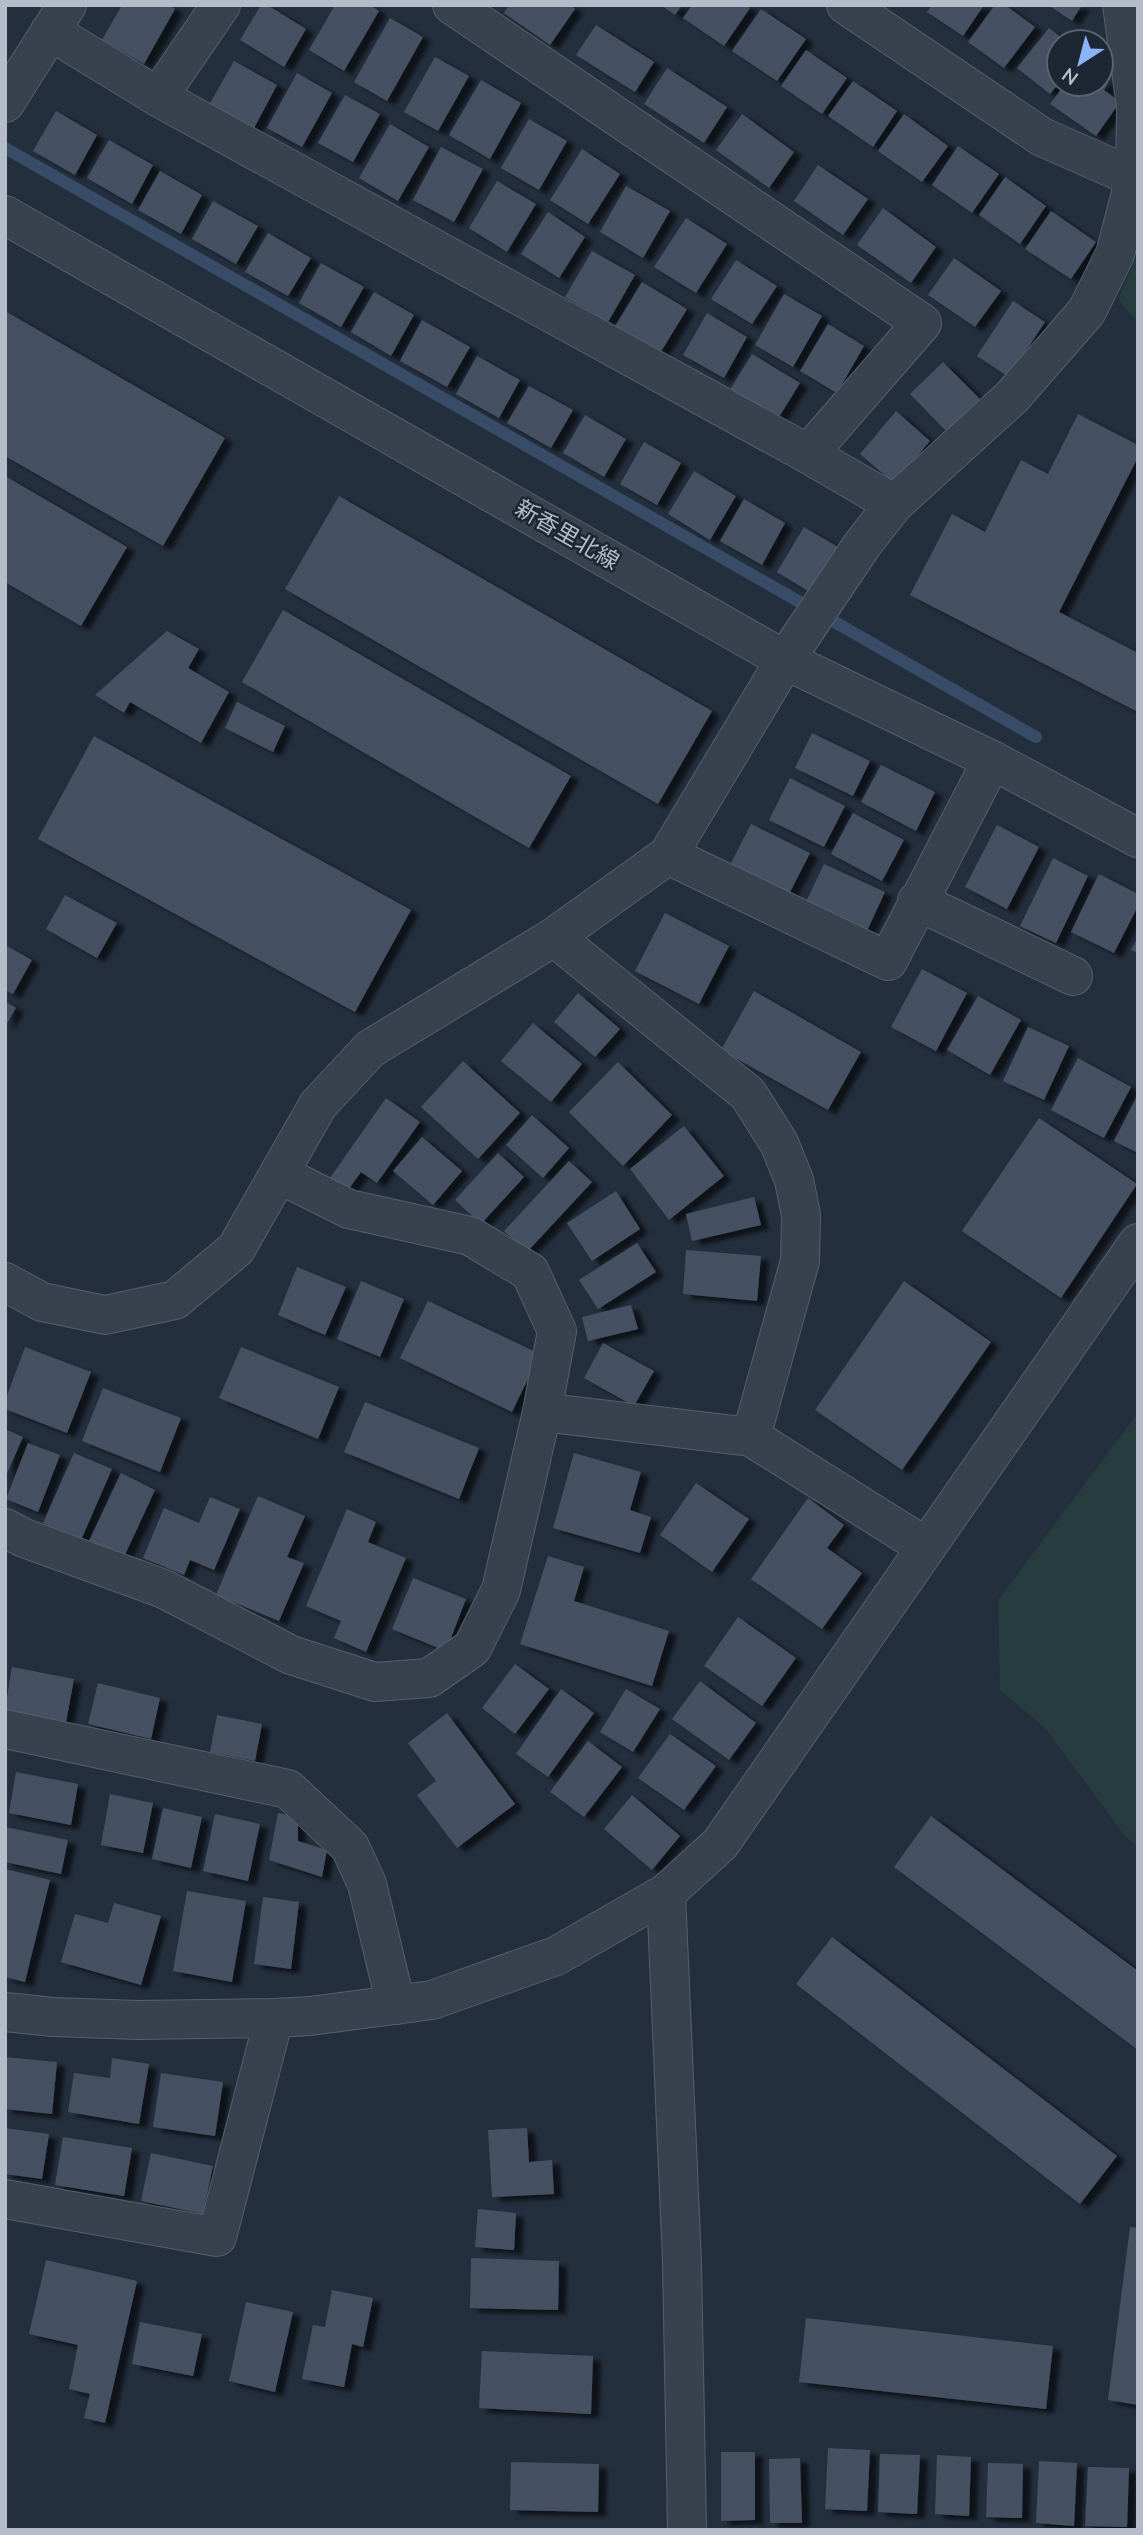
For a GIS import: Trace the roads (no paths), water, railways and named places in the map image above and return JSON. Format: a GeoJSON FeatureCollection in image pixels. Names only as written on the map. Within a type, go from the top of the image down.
{"type":"FeatureCollection","features":[{"type":"Feature","properties":{"kind":"street"},"geometry":{"type":"LineString","coordinates":[[158,97],[221,5]]}},
{"type":"Feature","properties":{"kind":"street"},"geometry":{"type":"LineString","coordinates":[[452,5],[922,323],[808,454]]}},
{"type":"Feature","properties":{"kind":"street"},"geometry":{"type":"LineString","coordinates":[[846,5],[1042,137],[1135,178]]}},
{"type":"Feature","properties":{"kind":"street"},"geometry":{"type":"LineString","coordinates":[[5,1282],[42,1302],[105,1315],[176,1300],[236,1249],[318,1105],[370,1049],[554,937],[668,855],[793,647],[894,504],[1012,397],[1087,311],[1115,254],[1135,178],[1136,106],[1122,5]]}},
{"type":"Feature","properties":{"kind":"street"},"geometry":{"type":"LineString","coordinates":[[5,103],[59,18],[158,97],[808,454],[894,504]]}},
{"type":"Feature","properties":{"kind":"street","name":"新香里北線"},"geometry":{"type":"LineString","coordinates":[[5,215],[1138,838]]}},
{"type":"Feature","properties":{"kind":"street"},"geometry":{"type":"LineString","coordinates":[[668,855],[888,961],[992,760]]}},
{"type":"Feature","properties":{"kind":"street"},"geometry":{"type":"LineString","coordinates":[[917,901],[1073,976]]}},
{"type":"Feature","properties":{"kind":"street"},"geometry":{"type":"LineString","coordinates":[[554,937],[748,1094],[779,1143],[793,1181],[801,1215],[800,1261],[751,1437]]}},
{"type":"Feature","properties":{"kind":"street"},"geometry":{"type":"LineString","coordinates":[[5,1528],[24,1538],[164,1590],[291,1655],[375,1682],[429,1678],[472,1648],[501,1590],[542,1412],[557,1331],[530,1272],[470,1236],[349,1209],[279,1174]]}},
{"type":"Feature","properties":{"kind":"street"},"geometry":{"type":"LineString","coordinates":[[5,2012],[53,2017],[138,2020],[274,2018],[432,2000],[556,1956],[666,1893],[720,1844],[1138,1243]]}},
{"type":"Feature","properties":{"kind":"street"},"geometry":{"type":"LineString","coordinates":[[542,1412],[751,1437],[926,1547]]}},
{"type":"Feature","properties":{"kind":"street"},"geometry":{"type":"LineString","coordinates":[[5,1729],[288,1790],[350,1847],[367,1884],[396,2005]]}},
{"type":"Feature","properties":{"kind":"street"},"geometry":{"type":"LineString","coordinates":[[666,1893],[682,2262],[687,2530]]}},
{"type":"Feature","properties":{"kind":"street"},"geometry":{"type":"LineString","coordinates":[[5,2200],[217,2237],[274,2018]]}},
{"type":"Feature","properties":{"kind":"waterway"},"geometry":{"type":"LineString","coordinates":[[5,148],[1036,737]]}}]}
